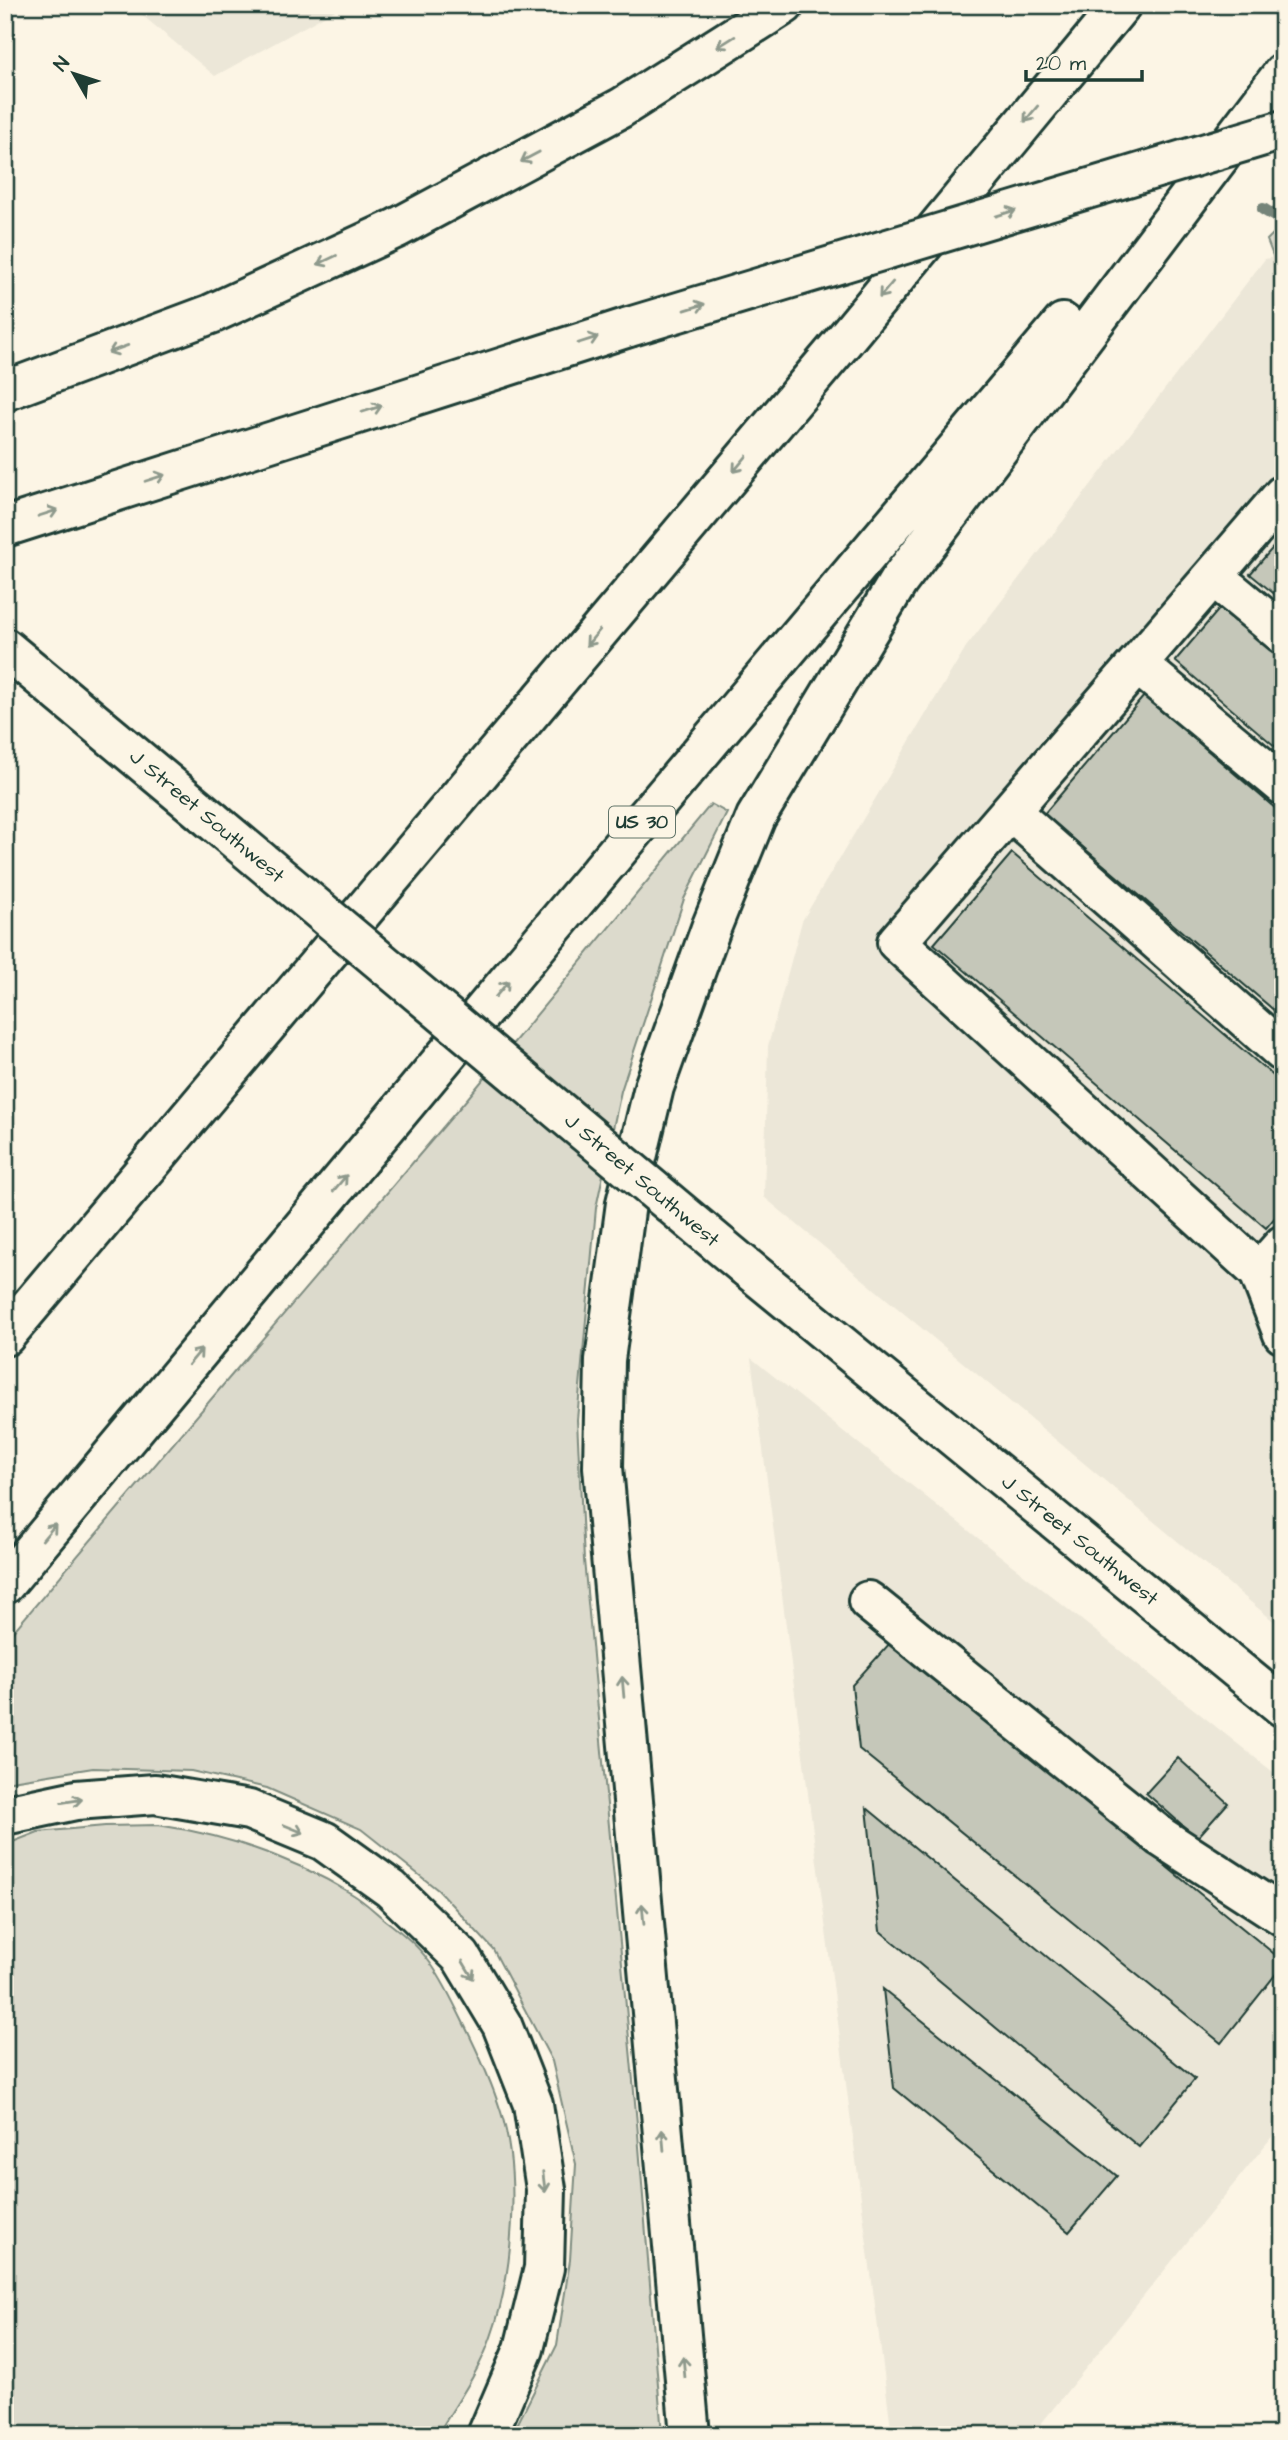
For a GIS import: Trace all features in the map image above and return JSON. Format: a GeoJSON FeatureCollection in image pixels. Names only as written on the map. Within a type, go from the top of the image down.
{"type":"FeatureCollection","features":[{"type":"Feature","properties":{"kind":"main road"},"geometry":{"type":"LineString","coordinates":[[5,391],[211,314],[397,228],[621,108],[784,5]]}},
{"type":"Feature","properties":{"kind":"main road"},"geometry":{"type":"LineString","coordinates":[[5,1336],[815,375],[1121,5]]}},
{"type":"Feature","properties":{"kind":"main road","name":"US 30"},"geometry":{"type":"LineString","coordinates":[[5,1584],[550,932],[1283,63]]}},
{"type":"Feature","properties":{"kind":"main road"},"geometry":{"type":"LineString","coordinates":[[690,2435],[603,1468],[606,1360],[621,1240],[626,1203],[654,1087],[710,928],[756,817],[898,582],[1283,74]]}},
{"type":"Feature","properties":{"kind":"main road"},"geometry":{"type":"LineString","coordinates":[[5,527],[629,327],[1283,130]]}},
{"type":"Feature","properties":{"kind":"main road"},"geometry":{"type":"LineString","coordinates":[[1283,495],[897,942],[1271,1259],[1283,1334]]}},
{"type":"Feature","properties":{"kind":"main road"},"geometry":{"type":"LineString","coordinates":[[1213,576],[1283,634]]}},
{"type":"Feature","properties":{"kind":"main road","name":"J Street Southwest"},"geometry":{"type":"LineString","coordinates":[[5,648],[746,1267],[1283,1707]]}},
{"type":"Feature","properties":{"kind":"main road"},"geometry":{"type":"LineString","coordinates":[[1137,664],[1283,785]]}},
{"type":"Feature","properties":{"kind":"main road"},"geometry":{"type":"LineString","coordinates":[[1010,811],[1283,1052]]}},
{"type":"Feature","properties":{"kind":"main road"},"geometry":{"type":"LineString","coordinates":[[868,1601],[1161,1837],[1283,1916]]}},
{"type":"Feature","properties":{"kind":"main road"},"geometry":{"type":"LineString","coordinates":[[5,1815],[76,1800],[155,1794],[249,1810],[324,1841],[391,1889],[461,1958],[502,2025],[533,2104],[545,2189],[544,2268],[524,2349],[486,2435]]}},
{"type":"Feature","properties":{"kind":"shaded area"},"geometry":{"type":"Polygon","coordinates":[[[130,5],[344,5],[215,76],[130,5]]]}},
{"type":"Feature","properties":{"kind":"shaded area"},"geometry":{"type":"Polygon","coordinates":[[[1283,224],[1283,282],[1267,240],[1283,224]]]}},
{"type":"Feature","properties":{"kind":"shaded area"},"geometry":{"type":"Polygon","coordinates":[[[1283,255],[1283,1629],[764,1197],[768,1046],[802,921],[966,647],[1265,259],[1283,255]]]}},
{"type":"Feature","properties":{"kind":"shaded area"},"geometry":{"type":"Polygon","coordinates":[[[711,804],[727,813],[684,899],[621,1091],[596,1208],[577,1420],[584,1560],[638,2134],[662,2435],[512,2435],[557,2345],[570,2260],[576,2164],[552,2061],[493,1949],[438,1890],[361,1829],[267,1788],[191,1771],[93,1768],[5,1782],[5,1641],[467,1099],[711,804]]]}},
{"type":"Feature","properties":{"kind":"shaded area"},"geometry":{"type":"Polygon","coordinates":[[[751,1358],[1283,1780],[1283,2123],[1032,2435],[892,2435],[751,1358]]]}},
{"type":"Feature","properties":{"kind":"shaded area"},"geometry":{"type":"Polygon","coordinates":[[[158,1825],[209,1835],[283,1859],[330,1881],[361,1900],[408,1938],[428,1960],[447,1989],[478,2054],[497,2100],[507,2137],[512,2195],[509,2256],[499,2312],[486,2350],[437,2435],[5,2435],[5,1845],[38,1832],[158,1825]]]}},
{"type":"Feature","properties":{"kind":"building"},"geometry":{"type":"Polygon","coordinates":[[[1283,536],[1283,601],[1250,574],[1283,536]]]}},
{"type":"Feature","properties":{"kind":"building"},"geometry":{"type":"Polygon","coordinates":[[[1221,607],[1283,659],[1283,753],[1175,661],[1221,607]]]}},
{"type":"Feature","properties":{"kind":"building"},"geometry":{"type":"Polygon","coordinates":[[[1144,696],[1283,815],[1283,1018],[1044,814],[1144,696]]]}},
{"type":"Feature","properties":{"kind":"building"},"geometry":{"type":"Polygon","coordinates":[[[1012,853],[1283,1084],[1283,1208],[1266,1228],[934,944],[1012,853]]]}},
{"type":"Feature","properties":{"kind":"building"},"geometry":{"type":"Polygon","coordinates":[[[890,1643],[1283,1961],[1283,1965],[1221,2043],[859,1749],[852,1685],[890,1643]]]}},
{"type":"Feature","properties":{"kind":"building"},"geometry":{"type":"Polygon","coordinates":[[[1178,1758],[1228,1803],[1197,1838],[1146,1793],[1178,1758]]]}},
{"type":"Feature","properties":{"kind":"building"},"geometry":{"type":"Polygon","coordinates":[[[867,1808],[1195,2079],[1139,2147],[880,1931],[867,1808]]]}},
{"type":"Feature","properties":{"kind":"building"},"geometry":{"type":"Polygon","coordinates":[[[883,1989],[1117,2176],[1069,2232],[894,2088],[883,1989]]]}},
{"type":"Feature","properties":{"kind":"waterway"},"geometry":{"type":"LineString","coordinates":[[1263,209],[1283,221]]}}]}
